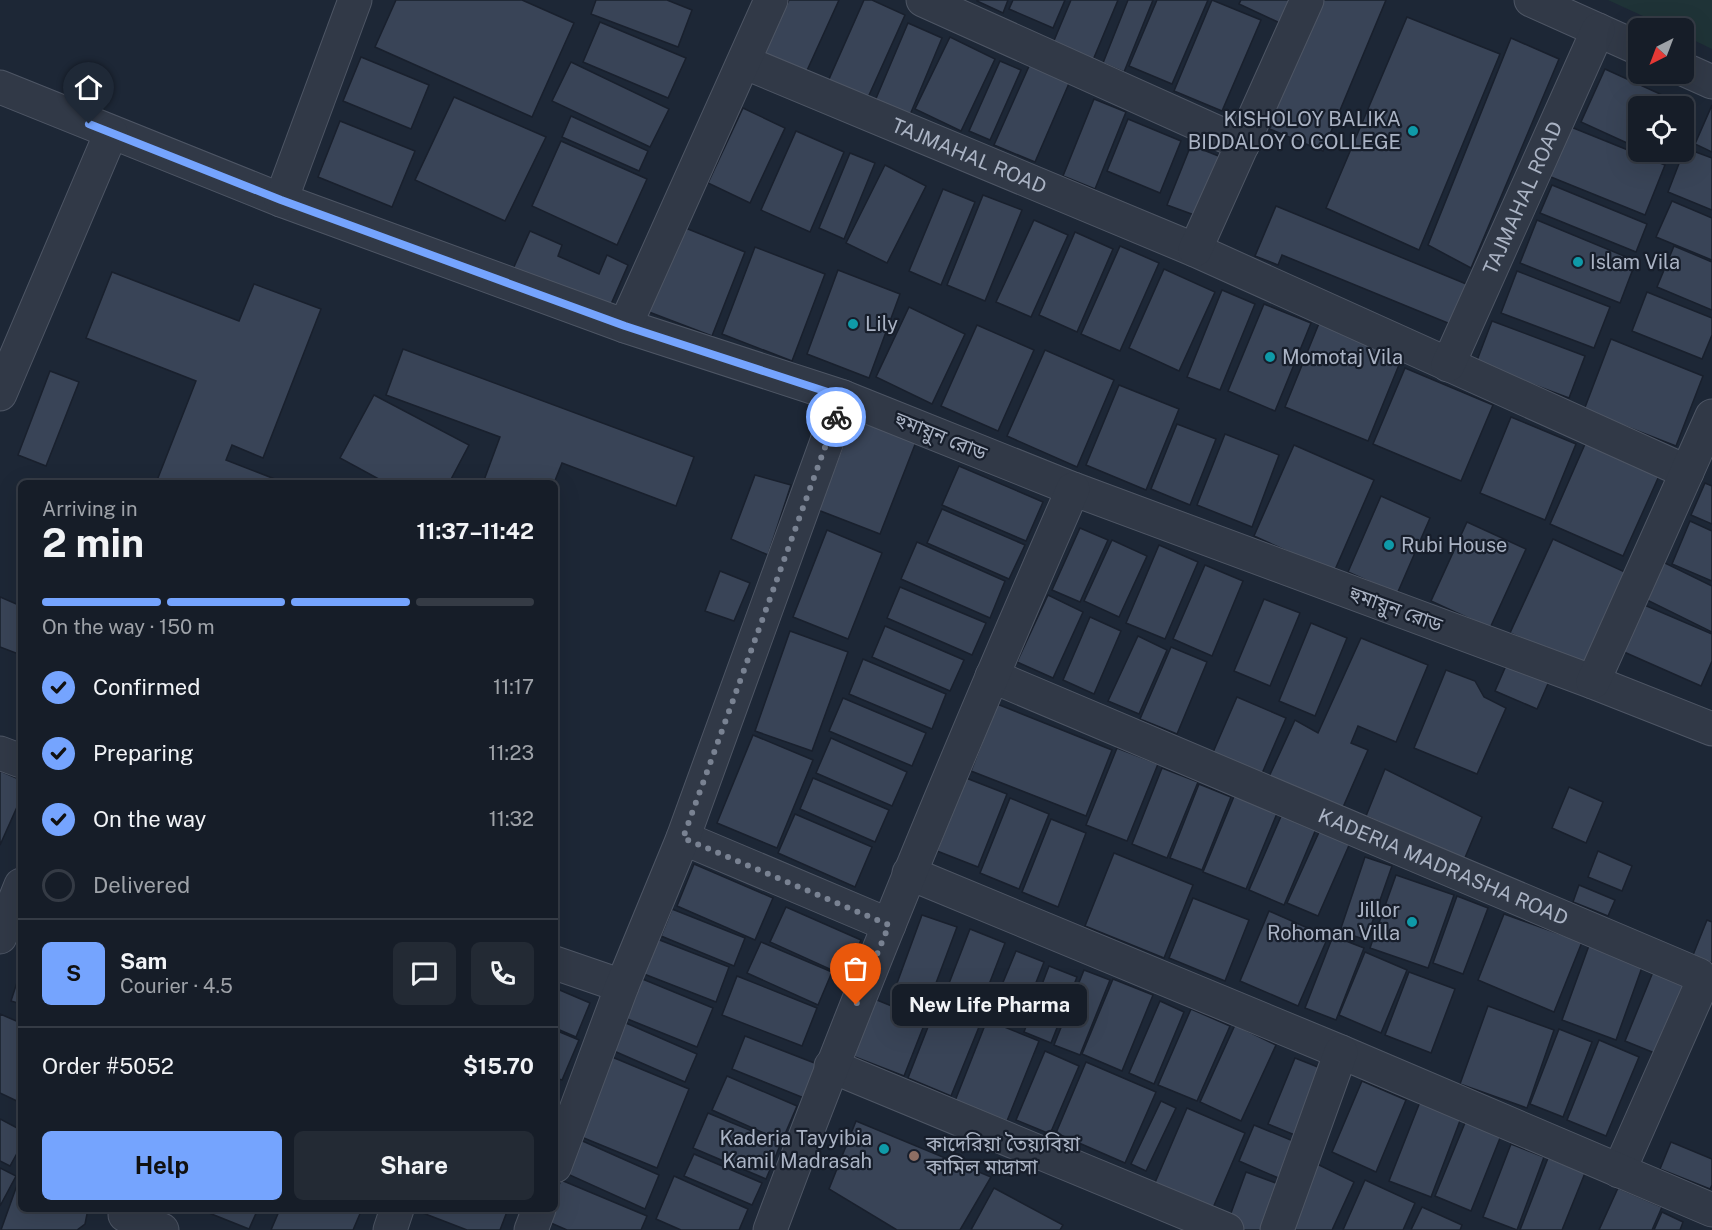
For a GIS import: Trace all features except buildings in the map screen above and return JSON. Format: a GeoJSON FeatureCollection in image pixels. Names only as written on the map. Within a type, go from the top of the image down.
{"type":"FeatureCollection","features":[{"type":"Feature","properties":{"kind":"street"},"geometry":{"type":"LineString","coordinates":[[281,200],[355,0]]}},
{"type":"Feature","properties":{"kind":"street"},"geometry":{"type":"LineString","coordinates":[[625,326],[771,0]]}},
{"type":"Feature","properties":{"kind":"street"},"geometry":{"type":"LineString","coordinates":[[923,0],[1243,144]]}},
{"type":"Feature","properties":{"kind":"street"},"geometry":{"type":"LineString","coordinates":[[1195,250],[1307,0]]}},
{"type":"Feature","properties":{"kind":"street"},"geometry":{"type":"LineString","coordinates":[[1532,0],[1628,44]]}},
{"type":"Feature","properties":{"kind":"street","name":"TAJMAHAL ROAD"},"geometry":{"type":"LineString","coordinates":[[1448,365],[1598,30]]}},
{"type":"Feature","properties":{"kind":"street","name":"TAJMAHAL ROAD"},"geometry":{"type":"LineString","coordinates":[[744,63],[1195,250],[1687,472]]}},
{"type":"Feature","properties":{"kind":"street"},"geometry":{"type":"LineString","coordinates":[[1694,74],[1712,82]]}},
{"type":"Feature","properties":{"kind":"street","name":"হুমায়ুন রোড"},"geometry":{"type":"LineString","coordinates":[[0,87],[281,200],[625,326],[843,397],[1073,489],[1593,682],[1712,729]]}},
{"type":"Feature","properties":{"kind":"street"},"geometry":{"type":"LineString","coordinates":[[0,394],[111,133]]}},
{"type":"Feature","properties":{"kind":"street"},"geometry":{"type":"LineString","coordinates":[[558,1158],[622,986],[683,838],[843,397]]}},
{"type":"Feature","properties":{"kind":"street"},"geometry":{"type":"LineString","coordinates":[[1593,682],[1712,416]]}},
{"type":"Feature","properties":{"kind":"street"},"geometry":{"type":"LineString","coordinates":[[770,1230],[831,1066],[909,873],[1073,489]]}},
{"type":"Feature","properties":{"kind":"street","name":"KADERIA MADRASHA ROAD"},"geometry":{"type":"LineString","coordinates":[[992,676],[1699,975],[1699,990],[1619,1171]]}},
{"type":"Feature","properties":{"kind":"street"},"geometry":{"type":"LineString","coordinates":[[0,753],[18,760]]}},
{"type":"Feature","properties":{"kind":"street"},"geometry":{"type":"LineString","coordinates":[[683,838],[889,925]]}},
{"type":"Feature","properties":{"kind":"street"},"geometry":{"type":"LineString","coordinates":[[909,873],[1341,1052],[1712,1210]]}},
{"type":"Feature","properties":{"kind":"street"},"geometry":{"type":"LineString","coordinates":[[0,937],[18,892]]}},
{"type":"Feature","properties":{"kind":"street"},"geometry":{"type":"LineString","coordinates":[[558,964],[622,986]]}},
{"type":"Feature","properties":{"kind":"street"},"geometry":{"type":"LineString","coordinates":[[1276,1230],[1341,1052]]}},
{"type":"Feature","properties":{"kind":"street"},"geometry":{"type":"LineString","coordinates":[[831,1066],[1227,1230]]}},
{"type":"Feature","properties":{"kind":"street"},"geometry":{"type":"LineString","coordinates":[[390,1230],[396,1212]]}},
{"type":"Feature","properties":{"kind":"street"},"geometry":{"type":"LineString","coordinates":[[531,1230],[538,1212]]}},
{"type":"Feature","properties":{"kind":"street"},"geometry":{"type":"LineString","coordinates":[[124,1218],[162,1230]]}},
{"type":"Feature","properties":{"kind":"green space"},"geometry":{"type":"Polygon","coordinates":[[[1608,0],[1712,0],[1712,49],[1694,40],[1694,18],[1647,18],[1608,0]]]}},
{"type":"Feature","properties":{"kind":"way so far"},"geometry":{"type":"LineString","coordinates":[[836,417],[683,838],[889,925],[856,1005]]}},
{"type":"Feature","properties":{"kind":"place","name":"KISHOLOY BALIKA BIDDALOY O COLLEGE"},"geometry":{"type":"Point","coordinates":[1413,131]}},
{"type":"Feature","properties":{"kind":"place","name":"Islam Vila"},"geometry":{"type":"Point","coordinates":[1578,262]}},
{"type":"Feature","properties":{"kind":"place","name":"Lily"},"geometry":{"type":"Point","coordinates":[853,324]}},
{"type":"Feature","properties":{"kind":"place","name":"Momotaj Vila"},"geometry":{"type":"Point","coordinates":[1270,357]}},
{"type":"Feature","properties":{"kind":"place","name":"Rubi House"},"geometry":{"type":"Point","coordinates":[1389,545]}},
{"type":"Feature","properties":{"kind":"place","name":"Jillor Rohoman Villa"},"geometry":{"type":"Point","coordinates":[1412,922]}},
{"type":"Feature","properties":{"kind":"place","name":"New Life Pharma"},"geometry":{"type":"Point","coordinates":[856,1005]}},
{"type":"Feature","properties":{"kind":"place","name":"Kaderia Tayyibia Kamil Madrasah"},"geometry":{"type":"Point","coordinates":[884,1149]}},
{"type":"Feature","properties":{"kind":"place","name":"কাদেরিয়া তৈয়্যবিয়া কামিল মাদ্রাসা"},"geometry":{"type":"Point","coordinates":[914,1156]}},
{"type":"Feature","properties":{"kind":"route"},"geometry":{"type":"LineString","coordinates":[[89,124],[281,200],[625,326],[843,397],[836,417]]}}]}
